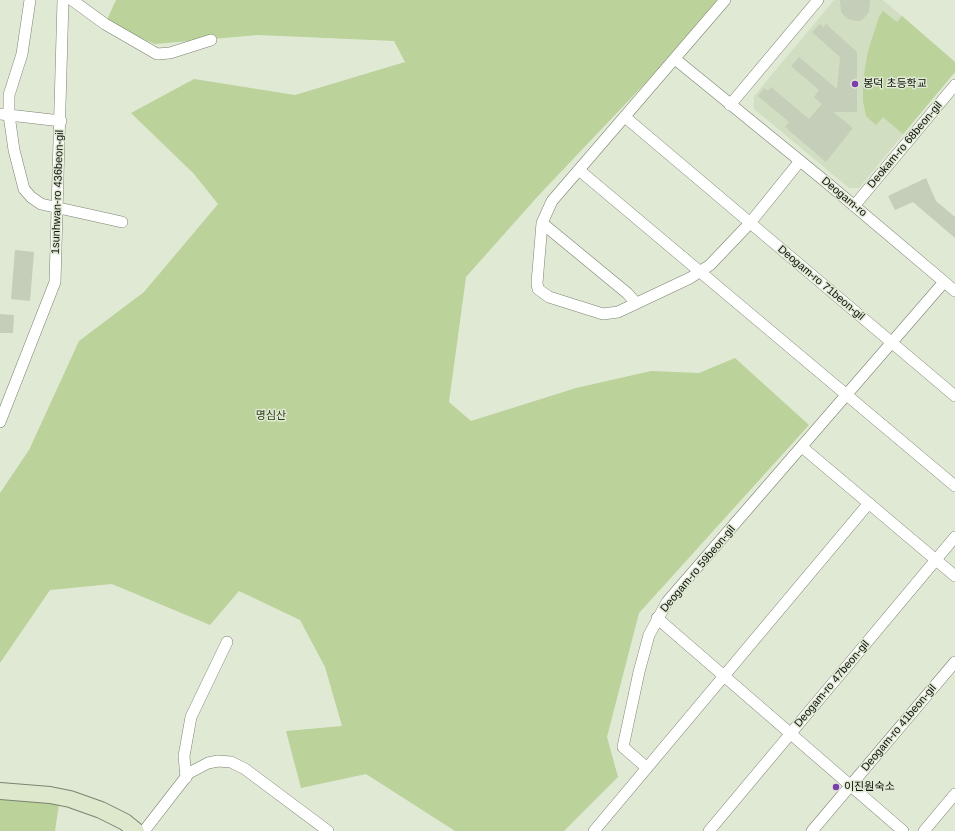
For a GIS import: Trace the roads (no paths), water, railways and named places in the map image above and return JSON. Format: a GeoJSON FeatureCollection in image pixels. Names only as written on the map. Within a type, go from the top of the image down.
{"type":"FeatureCollection","features":[{"type":"Feature","properties":{"kind":"street"},"geometry":{"type":"LineString","coordinates":[[30,0],[22,54],[4,115],[24,189],[31,197],[41,204],[57,209],[122,222]]}},
{"type":"Feature","properties":{"kind":"street"},"geometry":{"type":"LineString","coordinates":[[61,121],[63,0]]}},
{"type":"Feature","properties":{"kind":"street"},"geometry":{"type":"LineString","coordinates":[[72,0],[105,24],[157,54],[170,53],[211,40]]}},
{"type":"Feature","properties":{"kind":"street"},"geometry":{"type":"LineString","coordinates":[[725,0],[552,201],[542,223],[537,283],[538,289],[543,294],[603,314],[618,312],[701,272],[710,265],[750,223],[800,161]]}},
{"type":"Feature","properties":{"kind":"street"},"geometry":{"type":"LineString","coordinates":[[730,105],[818,0]]}},
{"type":"Feature","properties":{"kind":"street","name":"Deogam-ro"},"geometry":{"type":"LineString","coordinates":[[675,59],[800,161],[955,291]]}},
{"type":"Feature","properties":{"kind":"street","name":"Deokam-ro 68beon-gil"},"geometry":{"type":"LineString","coordinates":[[854,206],[955,85]]}},
{"type":"Feature","properties":{"kind":"street","name":"1sunhwan-ro 436beon-gil"},"geometry":{"type":"LineString","coordinates":[[0,422],[6,391],[55,282],[61,121],[4,115]]}},
{"type":"Feature","properties":{"kind":"street","name":"Deogam-ro 71beon-gil"},"geometry":{"type":"LineString","coordinates":[[625,117],[892,343]]}},
{"type":"Feature","properties":{"kind":"street"},"geometry":{"type":"LineString","coordinates":[[579,170],[955,486]]}},
{"type":"Feature","properties":{"kind":"street"},"geometry":{"type":"LineString","coordinates":[[542,223],[636,303]]}},
{"type":"Feature","properties":{"kind":"street","name":"Deogam-ro 59beon-gil"},"geometry":{"type":"LineString","coordinates":[[647,768],[623,748],[639,672],[649,635],[657,618],[667,602],[944,282]]}},
{"type":"Feature","properties":{"kind":"street"},"geometry":{"type":"LineString","coordinates":[[892,343],[955,396]]}},
{"type":"Feature","properties":{"kind":"street"},"geometry":{"type":"LineString","coordinates":[[802,447],[955,576]]}},
{"type":"Feature","properties":{"kind":"street"},"geometry":{"type":"LineString","coordinates":[[594,831],[724,678],[869,503]]}},
{"type":"Feature","properties":{"kind":"street","name":"Deogam-ro 47beon-gil"},"geometry":{"type":"LineString","coordinates":[[709,831],[955,537]]}},
{"type":"Feature","properties":{"kind":"street"},"geometry":{"type":"LineString","coordinates":[[657,618],[724,678],[902,831]]}},
{"type":"Feature","properties":{"kind":"street"},"geometry":{"type":"LineString","coordinates":[[186,778],[184,756],[188,725],[227,642]]}},
{"type":"Feature","properties":{"kind":"street","name":"Deogam-ro 41beon-gil"},"geometry":{"type":"LineString","coordinates":[[812,831],[955,662]]}},
{"type":"Feature","properties":{"kind":"street"},"geometry":{"type":"LineString","coordinates":[[144,831],[186,778],[197,768],[208,762],[218,761],[231,762],[245,769],[328,831]]}},
{"type":"Feature","properties":{"kind":"street"},"geometry":{"type":"LineString","coordinates":[[0,792],[50,795],[70,799],[101,810],[125,822],[136,831]]}},
{"type":"Feature","properties":{"kind":"street"},"geometry":{"type":"LineString","coordinates":[[924,831],[955,794]]}},
{"type":"Feature","properties":{"kind":"place","name":"봉덕 초등학교"},"geometry":{"type":"Point","coordinates":[855,84]}},
{"type":"Feature","properties":{"kind":"place","name":"이진원숙소"},"geometry":{"type":"Point","coordinates":[836,787]}},
{"type":"Feature","properties":{"kind":"park label","name":"명심산"},"geometry":{"type":"Point","coordinates":[271,416]}}]}
